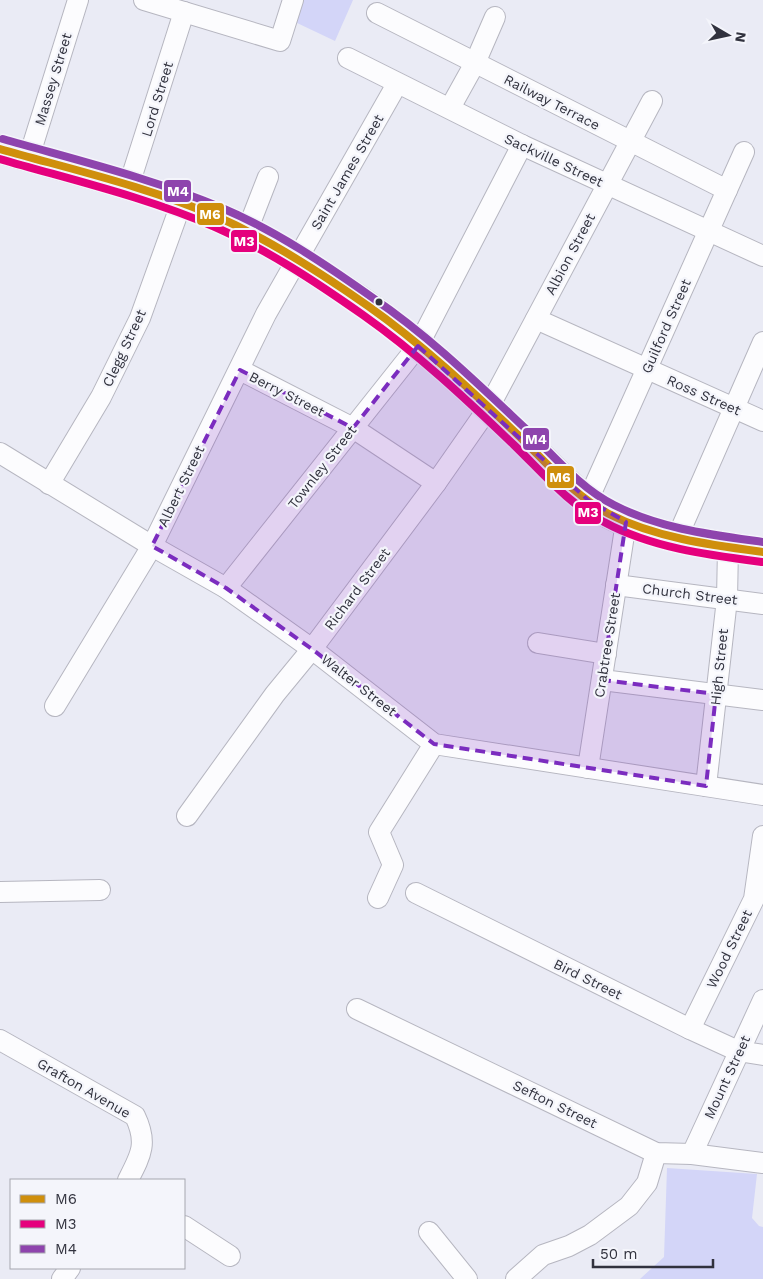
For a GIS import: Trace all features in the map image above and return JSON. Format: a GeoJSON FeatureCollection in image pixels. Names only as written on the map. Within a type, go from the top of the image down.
{"type":"FeatureCollection","features":[{"type":"Feature","properties":{"kind":"highway"},"geometry":{"type":"LineString","coordinates":[[0,149],[129,185],[247,231],[297,260],[394,324],[489,407],[588,500],[607,513],[626,522],[677,538],[728,548],[763,552]]}},
{"type":"Feature","properties":{"kind":"street","name":"Massey Street"},"geometry":{"type":"LineString","coordinates":[[29,157],[78,0]]}},
{"type":"Feature","properties":{"kind":"street"},"geometry":{"type":"LineString","coordinates":[[144,0],[280,41],[292,0]]}},
{"type":"Feature","properties":{"kind":"street","name":"Lord Street"},"geometry":{"type":"LineString","coordinates":[[129,185],[184,12]]}},
{"type":"Feature","properties":{"kind":"street","name":"Railway Terrace"},"geometry":{"type":"LineString","coordinates":[[377,13],[727,190]]}},
{"type":"Feature","properties":{"kind":"street"},"geometry":{"type":"LineString","coordinates":[[450,108],[475,62],[495,17]]}},
{"type":"Feature","properties":{"kind":"street","name":"Sackville Street"},"geometry":{"type":"LineString","coordinates":[[348,58],[522,145],[763,256]]}},
{"type":"Feature","properties":{"kind":"street","name":"Saint James Street"},"geometry":{"type":"LineString","coordinates":[[297,260],[397,84]]}},
{"type":"Feature","properties":{"kind":"street","name":"Albion Street"},"geometry":{"type":"LineString","coordinates":[[489,407],[652,101]]}},
{"type":"Feature","properties":{"kind":"street","name":"Townley Street"},"geometry":{"type":"LineString","coordinates":[[226,588],[418,346],[522,145]]}},
{"type":"Feature","properties":{"kind":"street","name":"Guilford Street"},"geometry":{"type":"LineString","coordinates":[[588,500],[744,152]]}},
{"type":"Feature","properties":{"kind":"street"},"geometry":{"type":"LineString","coordinates":[[247,231],[268,177]]}},
{"type":"Feature","properties":{"kind":"street","name":"Clegg Street"},"geometry":{"type":"LineString","coordinates":[[49,484],[102,397],[140,318],[181,204]]}},
{"type":"Feature","properties":{"kind":"street","name":"Albert Street"},"geometry":{"type":"LineString","coordinates":[[55,706],[152,546],[213,418],[240,370],[266,314],[297,260]]}},
{"type":"Feature","properties":{"kind":"street","name":"Ross Street"},"geometry":{"type":"LineString","coordinates":[[536,319],[763,421]]}},
{"type":"Feature","properties":{"kind":"street"},"geometry":{"type":"LineString","coordinates":[[677,538],[763,342]]}},
{"type":"Feature","properties":{"kind":"street","name":"Berry Street"},"geometry":{"type":"LineString","coordinates":[[240,370],[353,428],[436,483]]}},
{"type":"Feature","properties":{"kind":"street","name":"Richard Street"},"geometry":{"type":"LineString","coordinates":[[187,816],[276,694],[436,483],[489,407]]}},
{"type":"Feature","properties":{"kind":"street","name":"Walter Street"},"geometry":{"type":"LineString","coordinates":[[0,453],[152,546],[226,588],[312,648],[434,744],[763,795]]}},
{"type":"Feature","properties":{"kind":"street","name":"Crabtree Street"},"geometry":{"type":"LineString","coordinates":[[588,768],[626,522]]}},
{"type":"Feature","properties":{"kind":"street","name":"High Street"},"geometry":{"type":"LineString","coordinates":[[706,786],[727,599],[728,548]]}},
{"type":"Feature","properties":{"kind":"street","name":"Church Street"},"geometry":{"type":"LineString","coordinates":[[616,585],[763,604]]}},
{"type":"Feature","properties":{"kind":"street"},"geometry":{"type":"LineString","coordinates":[[538,643],[606,654]]}},
{"type":"Feature","properties":{"kind":"street"},"geometry":{"type":"LineString","coordinates":[[602,680],[763,700]]}},
{"type":"Feature","properties":{"kind":"street"},"geometry":{"type":"LineString","coordinates":[[378,898],[393,865],[379,832],[434,744]]}},
{"type":"Feature","properties":{"kind":"street","name":"Wood Street"},"geometry":{"type":"LineString","coordinates":[[690,1029],[754,899],[763,836]]}},
{"type":"Feature","properties":{"kind":"street"},"geometry":{"type":"LineString","coordinates":[[0,892],[100,890]]}},
{"type":"Feature","properties":{"kind":"street","name":"Bird Street"},"geometry":{"type":"LineString","coordinates":[[416,893],[690,1029],[738,1051],[763,1054]]}},
{"type":"Feature","properties":{"kind":"street","name":"Mount Street"},"geometry":{"type":"LineString","coordinates":[[692,1154],[763,1000]]}},
{"type":"Feature","properties":{"kind":"street","name":"Sefton Street"},"geometry":{"type":"LineString","coordinates":[[357,1009],[656,1153],[692,1154],[763,1162]]}},
{"type":"Feature","properties":{"kind":"street","name":"Grafton Avenue"},"geometry":{"type":"LineString","coordinates":[[0,1040],[135,1116],[143,1132],[141,1154],[128,1179]]}},
{"type":"Feature","properties":{"kind":"street"},"geometry":{"type":"LineString","coordinates":[[516,1279],[543,1255],[570,1246],[629,1206],[647,1183],[656,1153]]}},
{"type":"Feature","properties":{"kind":"street"},"geometry":{"type":"LineString","coordinates":[[185,1227],[230,1256]]}},
{"type":"Feature","properties":{"kind":"street"},"geometry":{"type":"LineString","coordinates":[[428,1232],[467,1279]]}},
{"type":"Feature","properties":{"kind":"highlighted area"},"geometry":{"type":"Polygon","coordinates":[[[418,346],[588,500],[626,522],[602,680],[716,694],[706,786],[434,744],[312,649],[226,588],[152,546],[240,370],[353,428],[418,346]]]}},
{"type":"Feature","properties":{"kind":"shaded area"},"geometry":{"type":"Polygon","coordinates":[[[303,0],[353,0],[335,41],[295,22],[303,0]]]}},
{"type":"Feature","properties":{"kind":"shaded area"},"geometry":{"type":"Polygon","coordinates":[[[667,1168],[757,1174],[752,1218],[759,1226],[763,1227],[763,1279],[640,1279],[664,1257],[667,1168]]]}},
{"type":"Feature","properties":{"kind":"transit line","name":"M4"},"geometry":{"type":"LineString","coordinates":[[3,139],[113,170],[195,197],[262,227],[337,273],[414,328],[472,378],[579,481],[602,498],[632,513],[668,525],[706,534],[763,542]]}},
{"type":"Feature","properties":{"kind":"transit line","name":"M6"},"geometry":{"type":"LineString","coordinates":[[0,149],[166,197],[220,218],[258,237],[296,258],[368,306],[408,336],[483,402],[573,489],[596,507],[627,522],[665,535],[763,552]]}},
{"type":"Feature","properties":{"kind":"transit line","name":"M3"},"geometry":{"type":"LineString","coordinates":[[0,159],[109,190],[189,216],[254,246],[328,291],[403,345],[478,411],[567,497],[591,515],[622,531],[661,544],[701,553],[762,562]]}}]}
